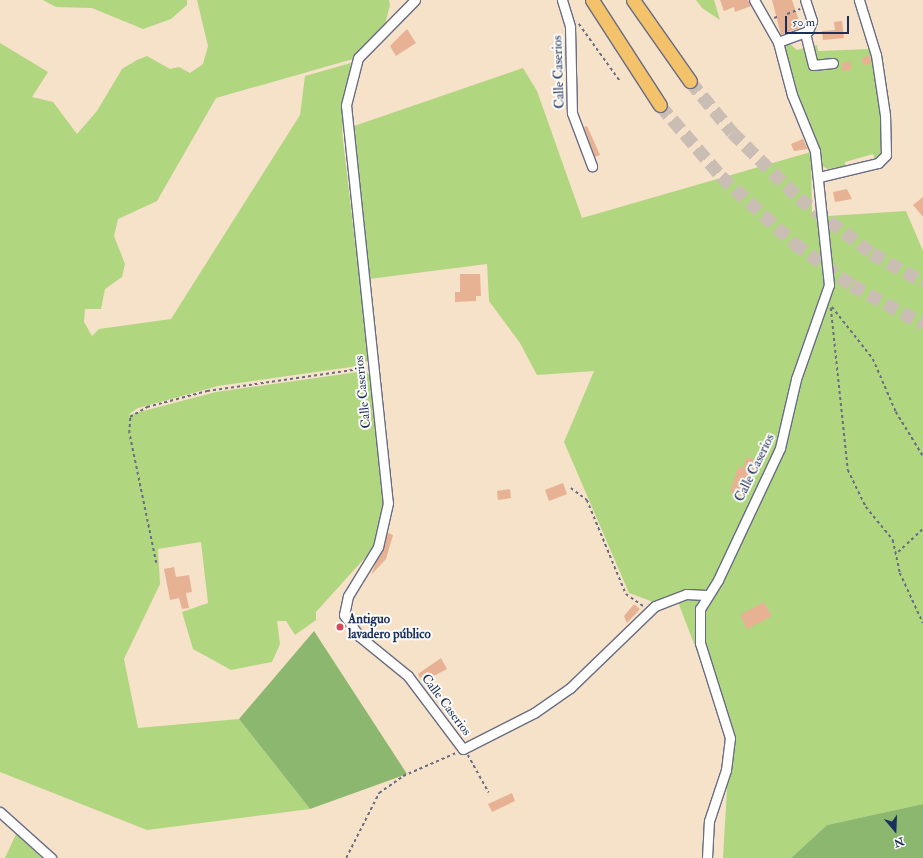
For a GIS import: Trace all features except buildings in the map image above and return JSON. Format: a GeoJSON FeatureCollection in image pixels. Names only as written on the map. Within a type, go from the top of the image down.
{"type":"FeatureCollection","features":[{"type":"Feature","properties":{"kind":"highway"},"geometry":{"type":"LineString","coordinates":[[592,0],[660,105]]}},
{"type":"Feature","properties":{"kind":"highway"},"geometry":{"type":"LineString","coordinates":[[633,0],[690,81]]}},
{"type":"Feature","properties":{"kind":"street","name":"Calle Caserios"},"geometry":{"type":"LineString","coordinates":[[415,0],[358,58],[346,105],[388,503],[387,522],[378,547],[348,596],[344,615],[359,636],[408,676],[463,749],[534,713],[570,688],[649,611],[686,594],[706,595]]}},
{"type":"Feature","properties":{"kind":"street","name":"Calle Caserios"},"geometry":{"type":"LineString","coordinates":[[562,0],[568,15],[572,113],[592,166]]}},
{"type":"Feature","properties":{"kind":"street","name":"Calle Caserios"},"geometry":{"type":"LineString","coordinates":[[707,858],[709,820],[726,770],[730,738],[700,643],[700,609],[706,595],[718,580],[780,448],[796,379],[829,285],[819,176],[815,151],[792,95],[778,42],[754,0]]}},
{"type":"Feature","properties":{"kind":"street"},"geometry":{"type":"LineString","coordinates":[[819,176],[878,163],[886,155],[886,122],[876,55],[859,0]]}},
{"type":"Feature","properties":{"kind":"street"},"geometry":{"type":"LineString","coordinates":[[778,42],[805,33],[812,22],[806,3]]}},
{"type":"Feature","properties":{"kind":"street"},"geometry":{"type":"LineString","coordinates":[[805,33],[813,65],[833,62]]}},
{"type":"Feature","properties":{"kind":"street"},"geometry":{"type":"LineString","coordinates":[[0,812],[51,858]]}},
{"type":"Feature","properties":{"kind":"path"},"geometry":{"type":"LineString","coordinates":[[787,14],[806,3]]}},
{"type":"Feature","properties":{"kind":"path"},"geometry":{"type":"LineString","coordinates":[[568,15],[588,35],[620,81]]}},
{"type":"Feature","properties":{"kind":"path"},"geometry":{"type":"LineString","coordinates":[[923,456],[896,412],[873,359],[831,306],[847,464],[855,489],[893,540],[898,552],[900,573],[923,623]]}},
{"type":"Feature","properties":{"kind":"path"},"geometry":{"type":"LineString","coordinates":[[156,564],[129,433],[130,417],[147,408],[207,391],[374,366]]}},
{"type":"Feature","properties":{"kind":"path"},"geometry":{"type":"LineString","coordinates":[[571,488],[587,500],[626,594],[649,611]]}},
{"type":"Feature","properties":{"kind":"path"},"geometry":{"type":"LineString","coordinates":[[898,552],[923,529]]}},
{"type":"Feature","properties":{"kind":"path","name":"Calle Caserios"},"geometry":{"type":"LineString","coordinates":[[346,858],[379,793],[403,776],[463,749],[489,793]]}},
{"type":"Feature","properties":{"kind":"green space"},"geometry":{"type":"Polygon","coordinates":[[[43,0],[187,0],[187,5],[171,19],[143,29],[92,8],[56,7],[43,0]]]}},
{"type":"Feature","properties":{"kind":"green space"},"geometry":{"type":"Polygon","coordinates":[[[197,0],[389,0],[390,5],[384,28],[353,59],[216,98],[157,201],[118,219],[114,236],[125,264],[122,277],[105,289],[101,309],[85,309],[84,322],[92,336],[99,329],[171,319],[300,115],[305,76],[351,63],[342,132],[369,360],[358,366],[218,386],[138,408],[128,415],[216,392],[365,371],[370,375],[386,505],[372,550],[316,612],[316,620],[295,635],[286,621],[277,621],[280,644],[272,662],[231,670],[193,649],[182,612],[208,603],[201,542],[158,549],[160,584],[124,659],[138,728],[239,719],[310,809],[147,830],[0,772],[0,43],[48,72],[32,97],[53,102],[77,134],[97,111],[122,69],[137,60],[147,56],[170,69],[179,67],[190,73],[203,64],[208,46],[197,0]]]}},
{"type":"Feature","properties":{"kind":"green space"},"geometry":{"type":"Polygon","coordinates":[[[696,0],[714,0],[720,20],[702,8],[696,0]]]}},
{"type":"Feature","properties":{"kind":"green space"},"geometry":{"type":"Polygon","coordinates":[[[789,43],[797,50],[817,45],[818,51],[871,49],[883,120],[882,154],[875,160],[873,154],[845,162],[845,166],[828,169],[822,166],[819,146],[797,95],[783,46],[789,43]]]}},
{"type":"Feature","properties":{"kind":"green space"},"geometry":{"type":"Polygon","coordinates":[[[523,68],[537,91],[582,218],[811,152],[812,217],[906,211],[923,251],[923,804],[827,825],[791,858],[723,858],[730,738],[675,594],[656,603],[629,593],[564,442],[594,371],[537,375],[520,343],[489,301],[487,264],[369,279],[351,127],[523,68]]]}},
{"type":"Feature","properties":{"kind":"green space"},"geometry":{"type":"Polygon","coordinates":[[[314,631],[407,774],[310,809],[239,719],[314,631]]]}},
{"type":"Feature","properties":{"kind":"green space"},"geometry":{"type":"Polygon","coordinates":[[[923,804],[923,858],[791,858],[827,825],[923,804]]]}},
{"type":"Feature","properties":{"kind":"green space"},"geometry":{"type":"Polygon","coordinates":[[[16,834],[42,858],[5,858],[16,834]]]}},
{"type":"Feature","properties":{"kind":"tunnel"},"geometry":{"type":"LineString","coordinates":[[690,81],[732,132],[799,198],[872,253],[923,282]]}},
{"type":"Feature","properties":{"kind":"tunnel"},"geometry":{"type":"LineString","coordinates":[[660,105],[721,176],[794,243],[852,285],[923,324]]}},
{"type":"Feature","properties":{"kind":"place","name":"Antiguo lavadero público"},"geometry":{"type":"Point","coordinates":[340,627]}}]}
